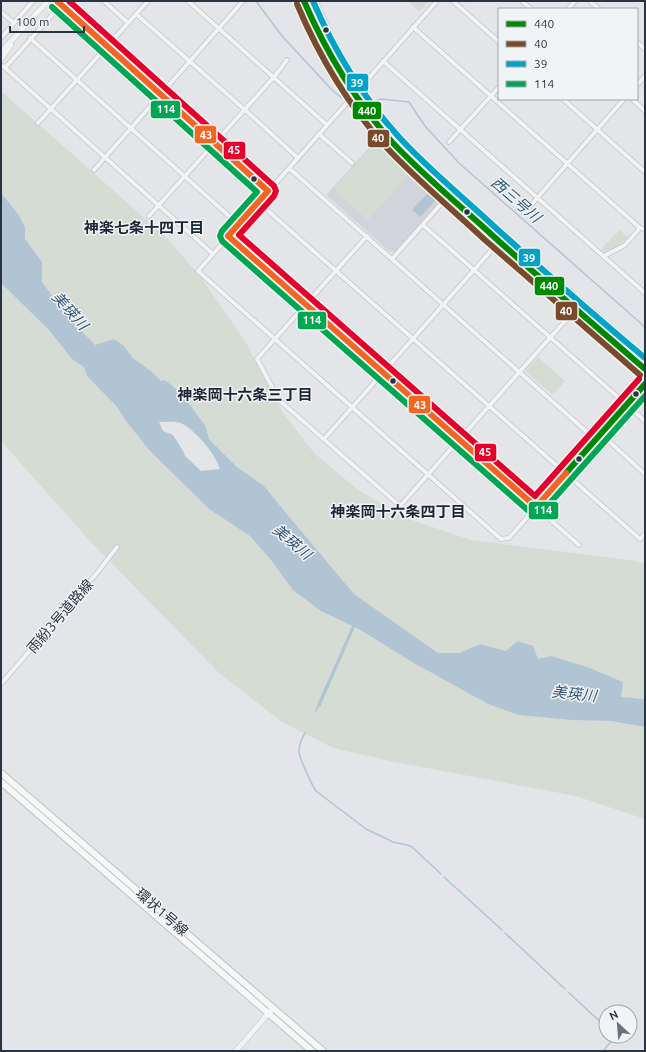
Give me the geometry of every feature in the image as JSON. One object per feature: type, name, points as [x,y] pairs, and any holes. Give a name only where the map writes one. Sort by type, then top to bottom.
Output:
[{"type":"highway","points":[[304,1],[332,59],[354,93],[394,143],[451,194],[505,235],[645,358]]},
{"type":"highway","points":[[314,1],[330,35],[360,87],[385,121],[412,152],[499,242],[645,369]]},
{"type":"main road","name":"環状1号線","points":[[1,773],[323,1051]]},
{"type":"main road","name":"環状1号線","points":[[1,782],[312,1051]]},
{"type":"street","points":[[1,38],[33,1]]},
{"type":"street","points":[[1,52],[48,1]]},
{"type":"street","points":[[57,1],[268,191]]},
{"type":"street","points":[[104,1],[128,23]]},
{"type":"street","points":[[38,123],[148,1]]},
{"type":"street","points":[[188,1],[327,124]]},
{"type":"street","points":[[436,1],[198,270],[501,539],[509,538],[645,384]]},
{"type":"street","points":[[453,1],[498,41]]},
{"type":"street","points":[[522,1],[530,8]]},
{"type":"street","points":[[590,1],[598,8]]},
{"type":"street","points":[[94,170],[219,29],[240,2]]},
{"type":"street","points":[[61,4],[4,67],[213,254]]},
{"type":"street","points":[[1,12],[14,24]]},
{"type":"street","points":[[136,14],[298,158]]},
{"type":"street","points":[[413,27],[640,228],[645,229]]},
{"type":"street","points":[[1,59],[22,30]]},
{"type":"street","points":[[30,38],[238,224]]},
{"type":"street","points":[[149,216],[274,77],[287,60]]},
{"type":"street","points":[[383,61],[645,293]]},
{"type":"street","points":[[638,84],[645,76]]},
{"type":"street","points":[[449,142],[498,88]]},
{"type":"street","points":[[564,100],[645,172]]},
{"type":"street","points":[[524,212],[623,100]]},
{"type":"street","points":[[633,100],[645,110]]},
{"type":"street","points":[[319,134],[352,163]]},
{"type":"street","points":[[288,168],[367,236],[596,440]]},
{"type":"street","points":[[392,259],[451,194]]},
{"type":"street","points":[[258,202],[640,539],[645,534]]},
{"type":"street","points":[[423,225],[645,422]]},
{"type":"street","points":[[604,256],[625,245],[640,228]]},
{"type":"street","points":[[324,439],[505,235]]},
{"type":"street","points":[[228,236],[580,546]]},
{"type":"street","points":[[367,236],[257,359],[279,400],[400,506],[581,303]]},
{"type":"street","points":[[601,434],[645,474]]},
{"type":"street","name":"雨紛3号道路線","points":[[1,684],[97,573],[117,547]]},
{"type":"street","points":[[236,1051],[273,1008]]},
{"type":"shaded area","points":[[408,1],[429,1],[419,11]]},
{"type":"shaded area","points":[[1,91],[167,238],[200,276],[245,341],[283,413],[314,453],[358,490],[406,518],[471,540],[645,563],[645,699],[620,697],[623,682],[590,668],[551,656],[538,659],[480,644],[459,653],[438,653],[354,594],[264,486],[237,467],[209,438],[206,427],[151,371],[133,358],[124,346],[95,345],[68,317],[42,282],[42,262],[25,239],[25,227],[1,193]]},
{"type":"shaded area","points":[[379,137],[390,151],[441,200],[395,252],[390,252],[326,195]]},
{"type":"shaded area","points":[[378,140],[410,173],[368,220],[336,192],[336,186]]},
{"type":"shaded area","points":[[619,230],[628,237],[616,247],[602,251],[602,248]]},
{"type":"shaded area","points":[[1,283],[49,330],[72,359],[84,367],[87,376],[117,407],[126,421],[150,451],[209,509],[250,536],[321,611],[352,626],[412,662],[488,704],[518,715],[571,720],[611,721],[645,727],[645,819],[576,796],[395,762],[333,748],[282,722],[218,672],[89,540],[1,441]]},
{"type":"shaded area","points":[[538,357],[565,381],[553,395],[526,372],[526,370]]},
{"type":"water","name":"美瑛川","points":[[1,193],[18,214],[25,227],[25,239],[42,262],[42,282],[68,317],[95,345],[114,339],[124,346],[133,358],[151,371],[161,381],[165,380],[182,394],[206,427],[209,439],[237,467],[264,486],[354,594],[438,653],[459,653],[480,644],[506,651],[518,641],[533,646],[538,659],[551,656],[590,668],[623,682],[621,697],[645,699],[645,727],[611,721],[571,720],[518,715],[488,704],[412,662],[355,627],[320,707],[317,705],[352,626],[321,611],[293,590],[271,560],[250,536],[209,509],[150,451],[126,421],[117,407],[87,376],[84,367],[72,359],[49,330],[1,283]],"holes":[[[159,422],[181,423],[193,431],[214,456],[220,469],[201,471],[185,456],[173,435],[163,431]]]},
{"type":"water","points":[[428,193],[436,200],[420,217],[412,210]]},
{"type":"waterway","name":"西三号川","points":[[256,1],[282,36],[333,91],[342,98]]},
{"type":"waterway","name":"西三号川","points":[[375,101],[381,99],[409,102],[425,126],[459,163],[645,327]]},
{"type":"waterway","points":[[315,712],[319,705]]},
{"type":"waterway","points":[[305,733],[300,744],[299,751],[306,771],[316,791],[366,829],[393,842],[412,847],[441,874]]},
{"type":"waterway","points":[[444,877],[502,930]]},
{"type":"waterway","points":[[505,933],[565,989]]},
{"type":"waterway","points":[[568,992],[598,1020]]},
{"type":"waterway","points":[[603,1051],[609,1044]]},
{"type":"transit line","name":"43","points":[[57,1],[268,191],[228,236],[536,507],[566,473]]},
{"type":"transit line","name":"45","points":[[69,1],[274,186],[276,191],[274,196],[239,235],[535,496],[639,379]]},
{"type":"transit line","name":"440","points":[[304,1],[322,39],[342,75],[378,126],[392,142],[441,189],[549,286],[645,369]]},
{"type":"transit line","name":"39","points":[[313,1],[330,37],[350,72],[372,105],[398,136],[434,172],[497,229],[645,358]]},
{"type":"transit line","name":"40","points":[[297,4],[325,61],[347,97],[386,147],[422,183],[485,240],[640,375]]},
{"type":"transit line","name":"114","points":[[52,7],[257,192],[222,231],[220,236],[222,241],[531,513],[536,515],[542,512],[645,396]]},
{"type":"transit line","name":"440","points":[[566,473],[645,384]]},
{"type":"district","name":"神楽七条十四丁目","points":[[144,228]]},
{"type":"district","name":"神楽岡十六条三丁目","points":[[245,395]]},
{"type":"district","name":"神楽岡十六条四丁目","points":[[398,512]]}]
